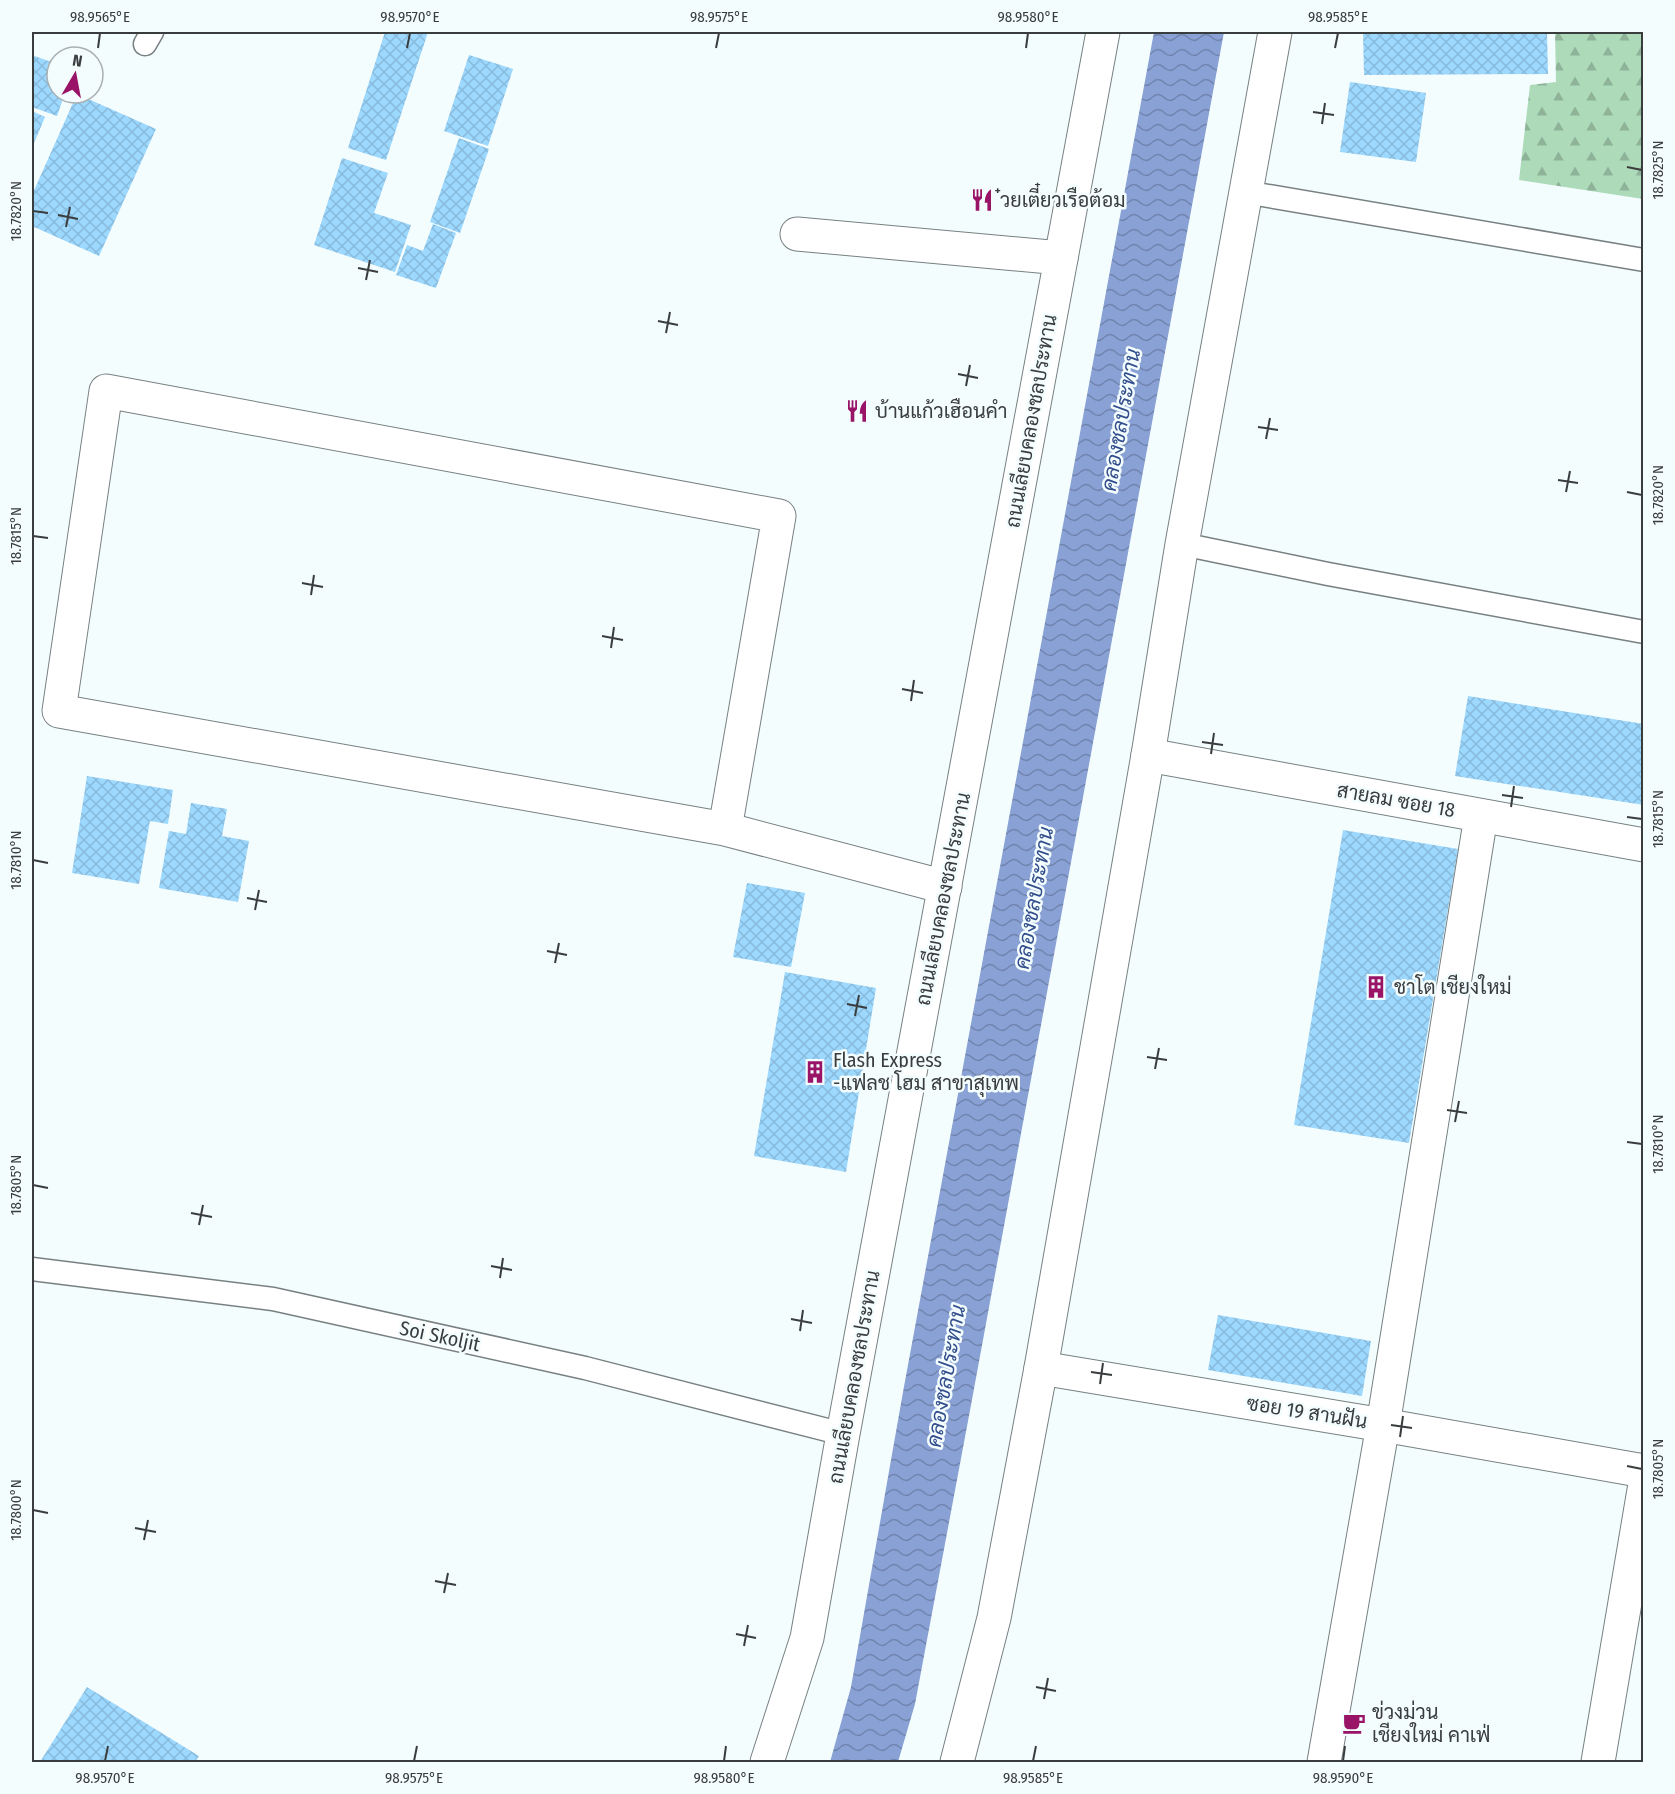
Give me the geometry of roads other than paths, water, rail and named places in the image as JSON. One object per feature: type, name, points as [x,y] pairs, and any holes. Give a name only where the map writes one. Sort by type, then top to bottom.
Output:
[{"type":"street","name":"ถนนเลียบคลองชลประทาน","points":[[767,1762],[807,1638],[1103,32]]},
{"type":"street","points":[[957,1762],[994,1618],[1041,1368],[1148,755],[1182,544],[1275,32]]},
{"type":"street","points":[[797,234],[1061,258]]},
{"type":"street","points":[[725,829],[779,516],[106,391],[59,711],[725,829],[945,887]]},
{"type":"street","name":"สายลม ซอย 18","points":[[1148,755],[1644,846]]},
{"type":"street","points":[[1324,1762],[1383,1425],[1481,816]]},
{"type":"street","name":"ซอย 19 สานฝัน","points":[[1041,1368],[1644,1471]]},
{"type":"street","points":[[1598,1762],[1644,1490]]},
{"type":"lane","points":[[1245,192],[1392,219],[1644,260]]},
{"type":"lane","points":[[1182,544],[1329,574],[1644,632]]},
{"type":"lane","name":"Soi Skoljit","points":[[32,1269],[273,1299],[585,1368],[843,1434]]},
{"type":"water","name":"คลองชลประทาน","points":[[1154,32],[1224,32],[971,1405],[915,1704],[898,1762],[830,1762],[851,1687],[903,1392]]},
{"type":"place","name":"๋วยเตี๋ยวเรือต้อม","points":[[982,200]]},
{"type":"place","name":"บ้านแก้วเฮือนคำ","points":[[857,411]]},
{"type":"place","name":"ชาโต เชียงใหม่","points":[[1376,987]]},
{"type":"place","name":"Flash Express -แฟลช โฮม สาขาสุเทพ","points":[[815,1072]]},
{"type":"place","name":"ข่วงม่วน เชียงใหม่ คาเฟ่","points":[[1354,1723]]}]
